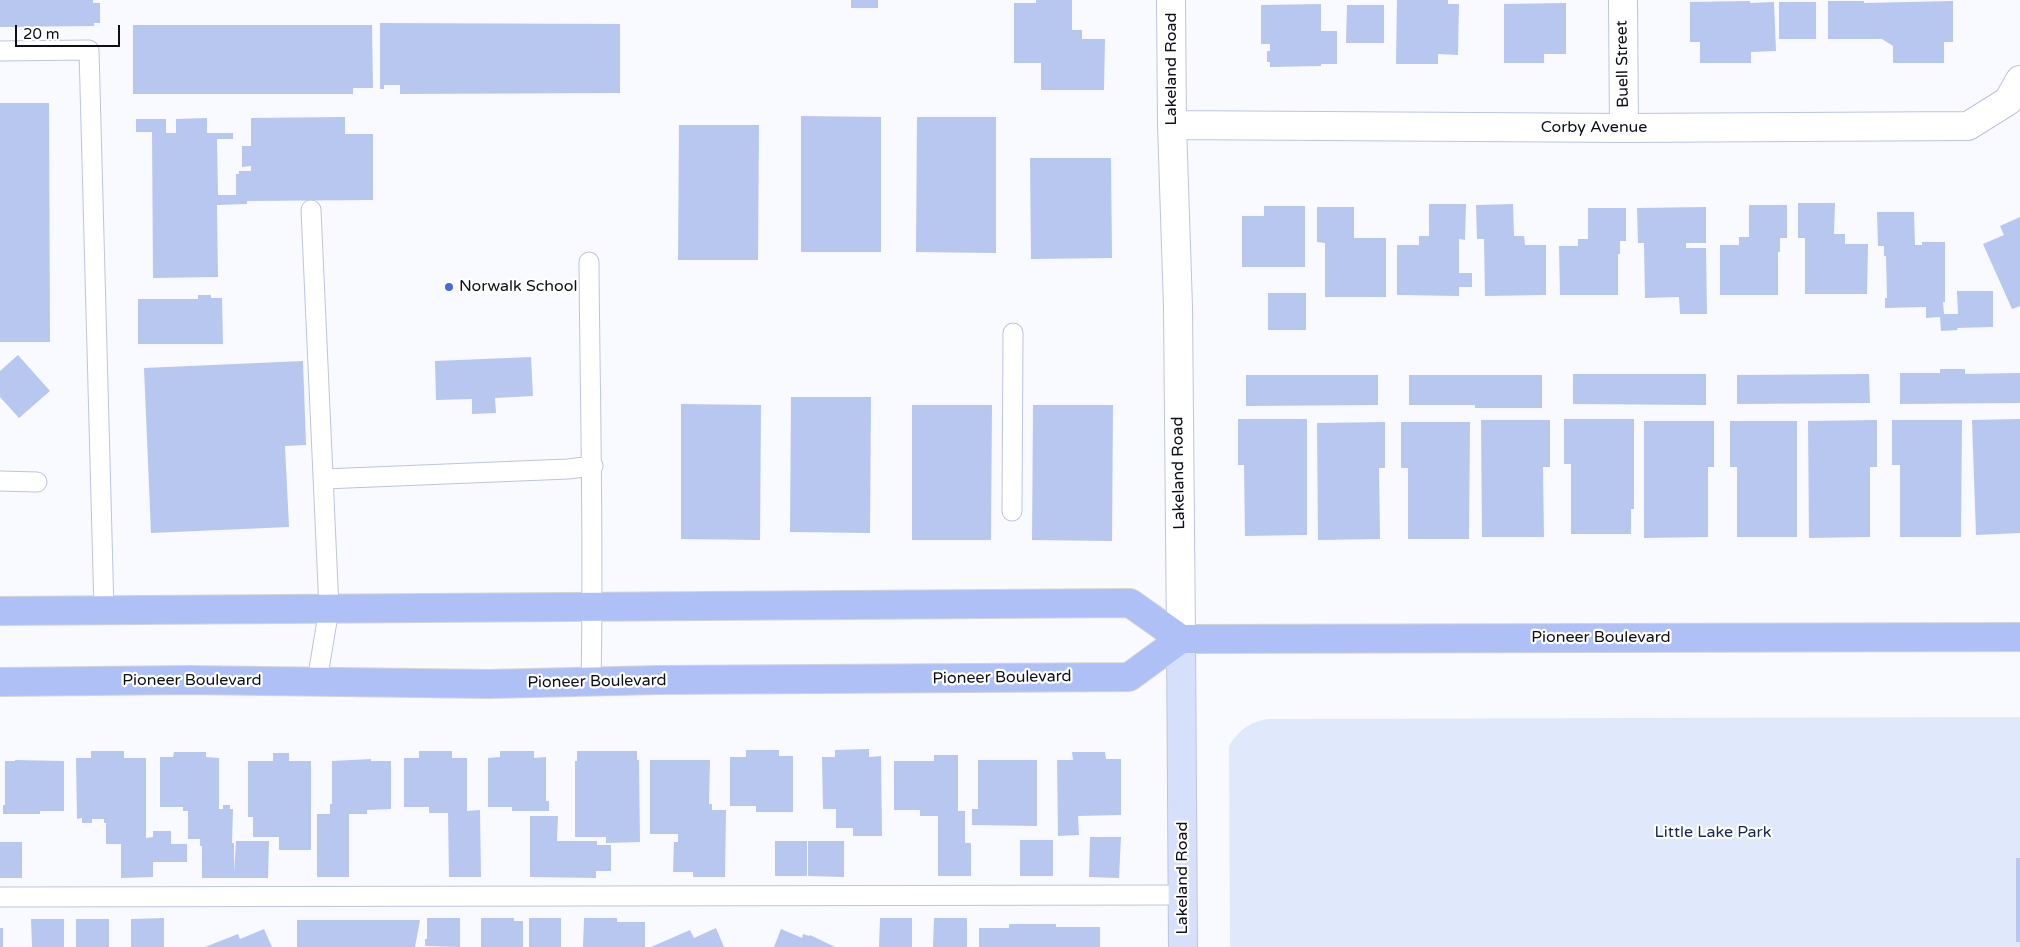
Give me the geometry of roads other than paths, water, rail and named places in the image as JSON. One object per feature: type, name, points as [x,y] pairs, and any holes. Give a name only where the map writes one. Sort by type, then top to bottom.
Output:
[{"type":"main road","points":[[0,611],[1130,603],[1181,639]]},
{"type":"main road","name":"Pioneer Boulevard","points":[[0,682],[317,681],[489,684],[1129,677],[1181,639],[2020,637]]},
{"type":"street","name":"Lakeland Road","points":[[1172,0],[1172,125],[1178,306],[1183,947]]},
{"type":"street","name":"Buell Street","points":[[1623,0],[1624,128]]},
{"type":"street","name":"Corby Avenue","points":[[1172,125],[1624,128],[1968,126],[2014,90]]},
{"type":"lane","points":[[0,51],[89,50],[104,610]]},
{"type":"lane","points":[[312,210],[329,609],[317,681]]},
{"type":"lane","points":[[589,262],[590,427],[593,466],[592,682]]},
{"type":"lane","points":[[1012,511],[1013,333]]},
{"type":"lane","points":[[324,479],[568,469],[593,466]]},
{"type":"lane","points":[[0,481],[37,482]]},
{"type":"lane","points":[[0,897],[1183,895]]},
{"type":"place","name":"Norwalk School","points":[[449,287]]},
{"type":"park label","name":"Little Lake Park","points":[[1713,833]]}]
